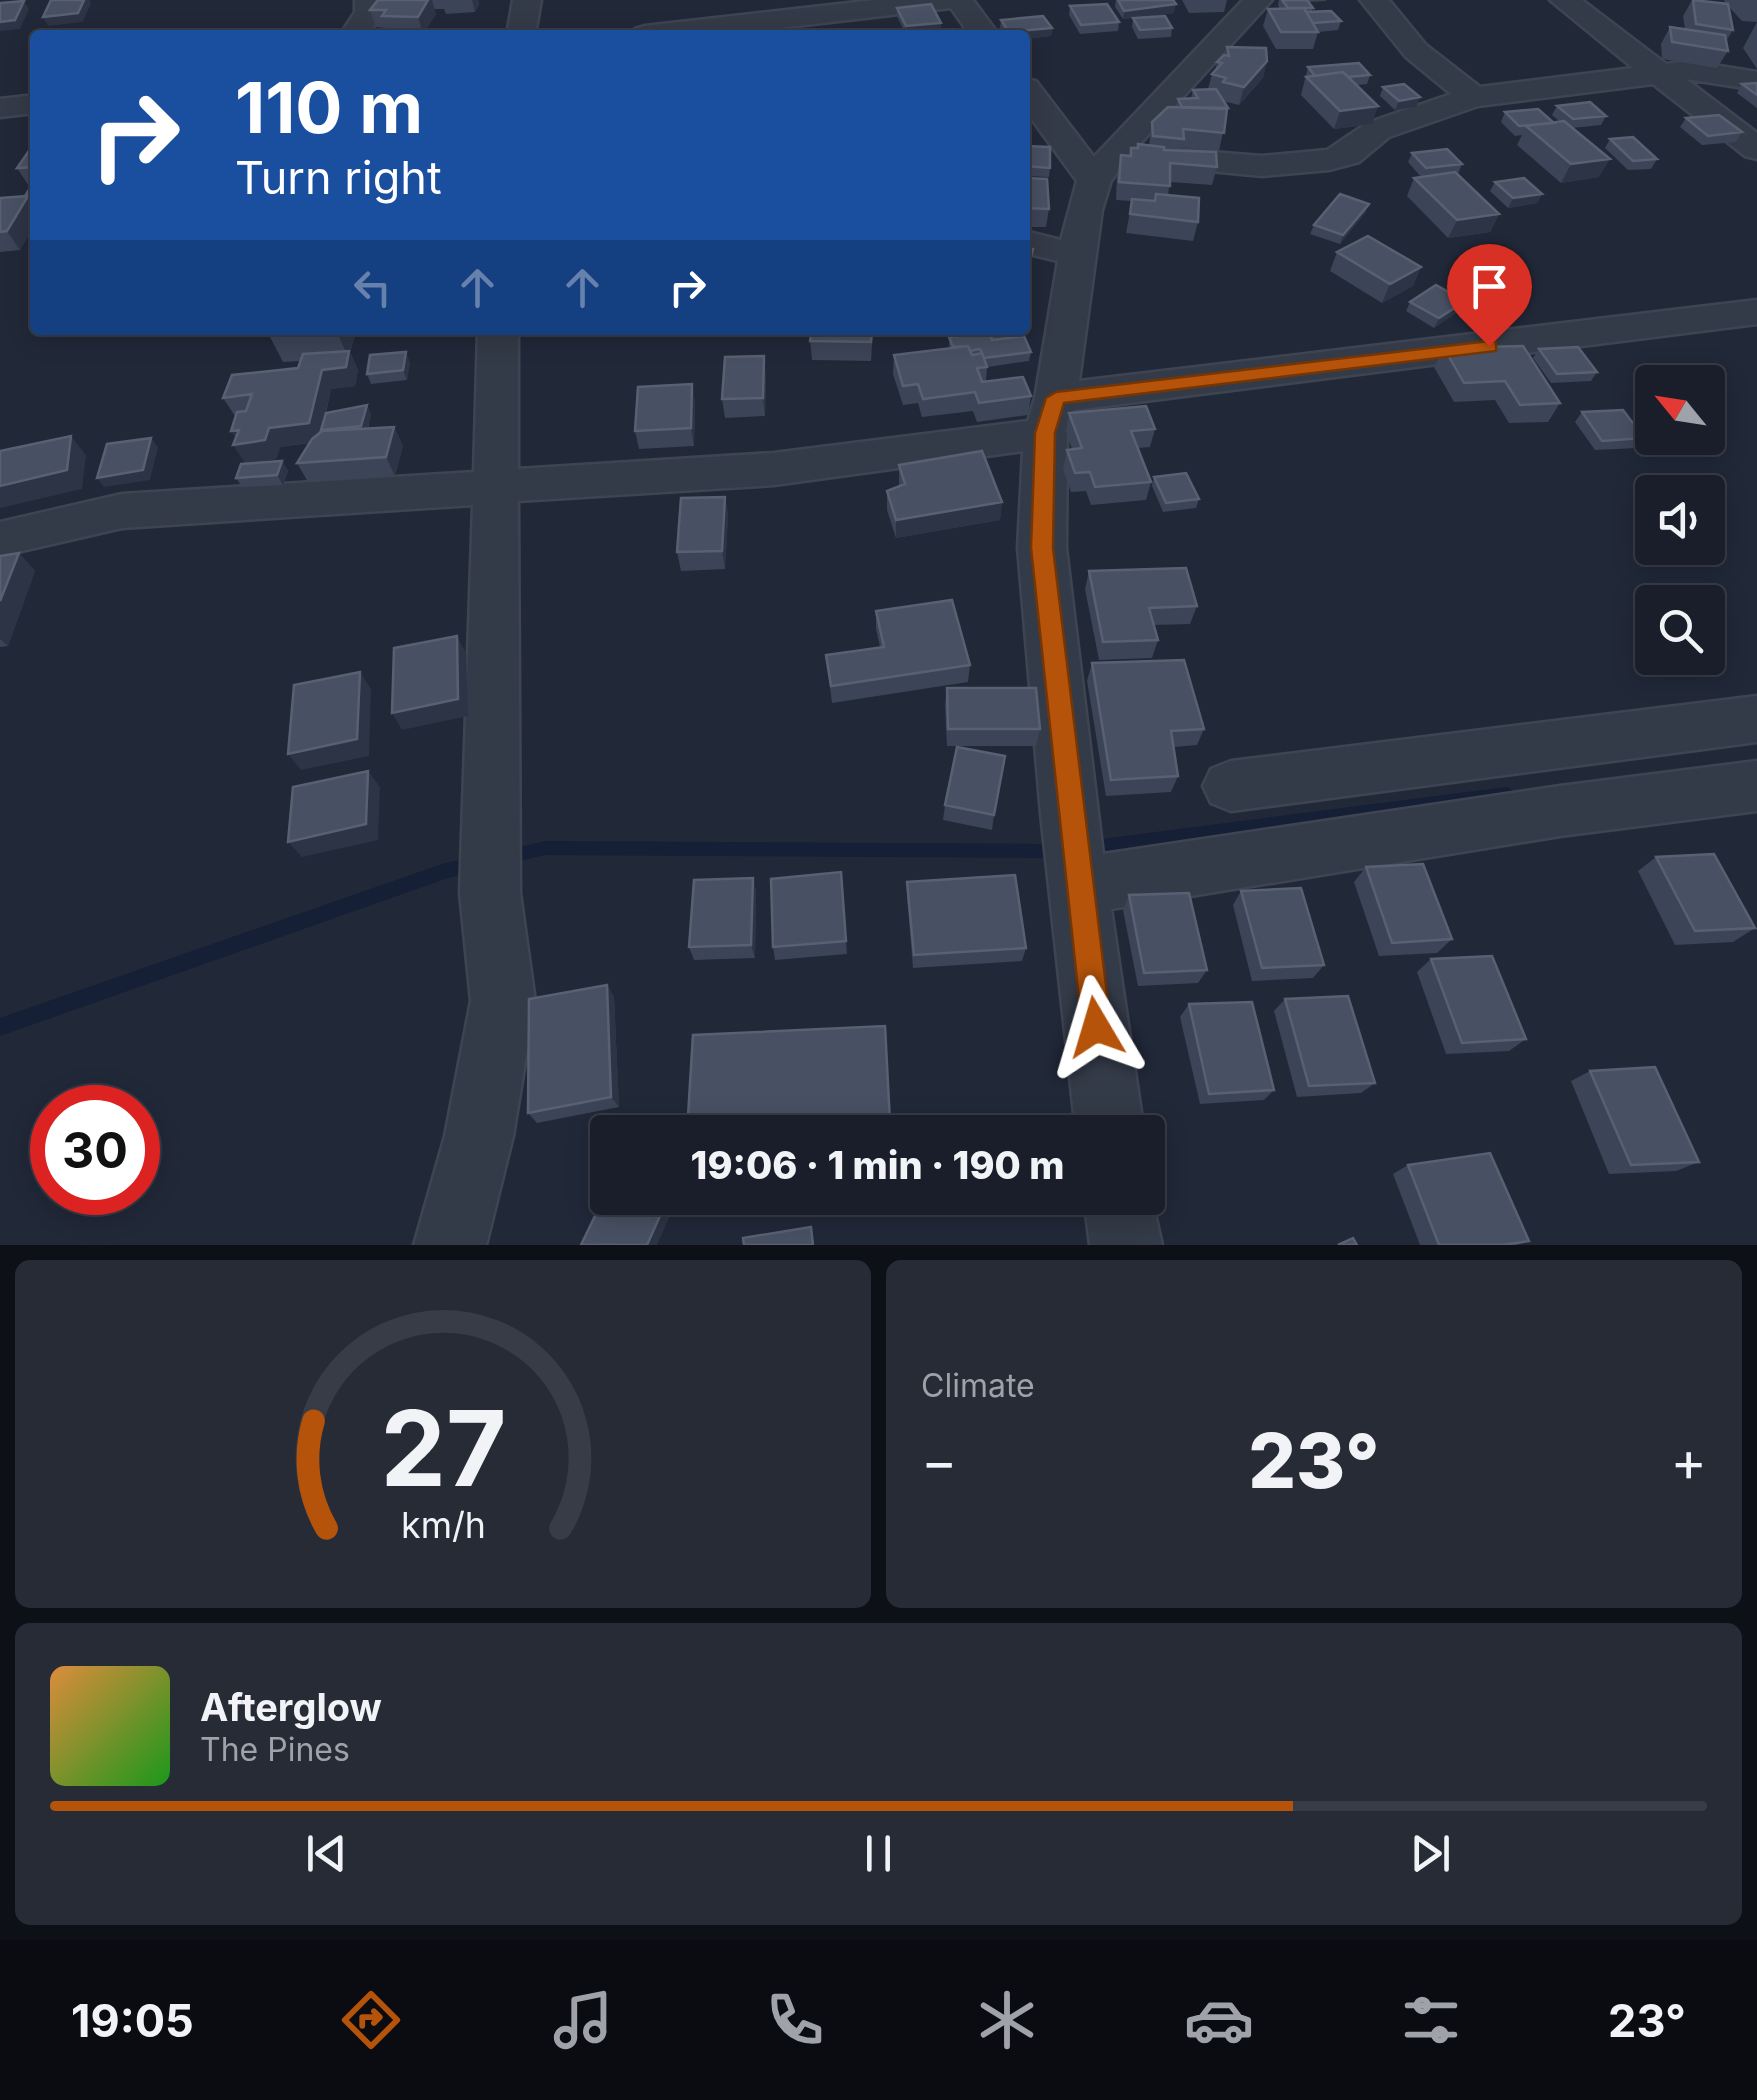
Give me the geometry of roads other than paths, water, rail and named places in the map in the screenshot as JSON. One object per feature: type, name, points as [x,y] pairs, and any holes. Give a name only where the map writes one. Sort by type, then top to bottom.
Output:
[{"type":"street","points":[[357,30],[369,12],[370,0]]},
{"type":"street","points":[[522,30],[526,0]]},
{"type":"street","points":[[689,30],[948,0]]},
{"type":"street","points":[[959,0],[981,30]]},
{"type":"street","points":[[1108,1115],[1069,814],[1042,548],[1051,415],[1080,255],[1084,210],[1104,166],[1258,0]]},
{"type":"street","points":[[1374,0],[1416,51],[1473,97]]},
{"type":"street","points":[[1564,0],[1757,149]]},
{"type":"street","points":[[1030,93],[1104,166],[1180,162],[1262,166],[1329,160],[1347,154],[1378,130],[1473,97],[1689,70],[1757,81]]},
{"type":"street","points":[[0,108],[30,105]]},
{"type":"street","points":[[1030,243],[1080,255]]},
{"type":"street","points":[[0,539],[122,511],[774,469],[1051,415],[1757,312]]},
{"type":"street","points":[[450,1245],[479,1136],[503,1001],[490,893],[498,335]]},
{"type":"street","points":[[1231,786],[1757,719]]},
{"type":"street","points":[[1079,884],[1560,811],[1757,786]]},
{"type":"street","points":[[1122,1215],[1126,1245]]},
{"type":"waterway","points":[[1086,848],[1506,794]]},
{"type":"waterway","points":[[503,858],[545,848],[1060,851]]},
{"type":"waterway","points":[[0,1027],[445,871],[477,864]]}]
